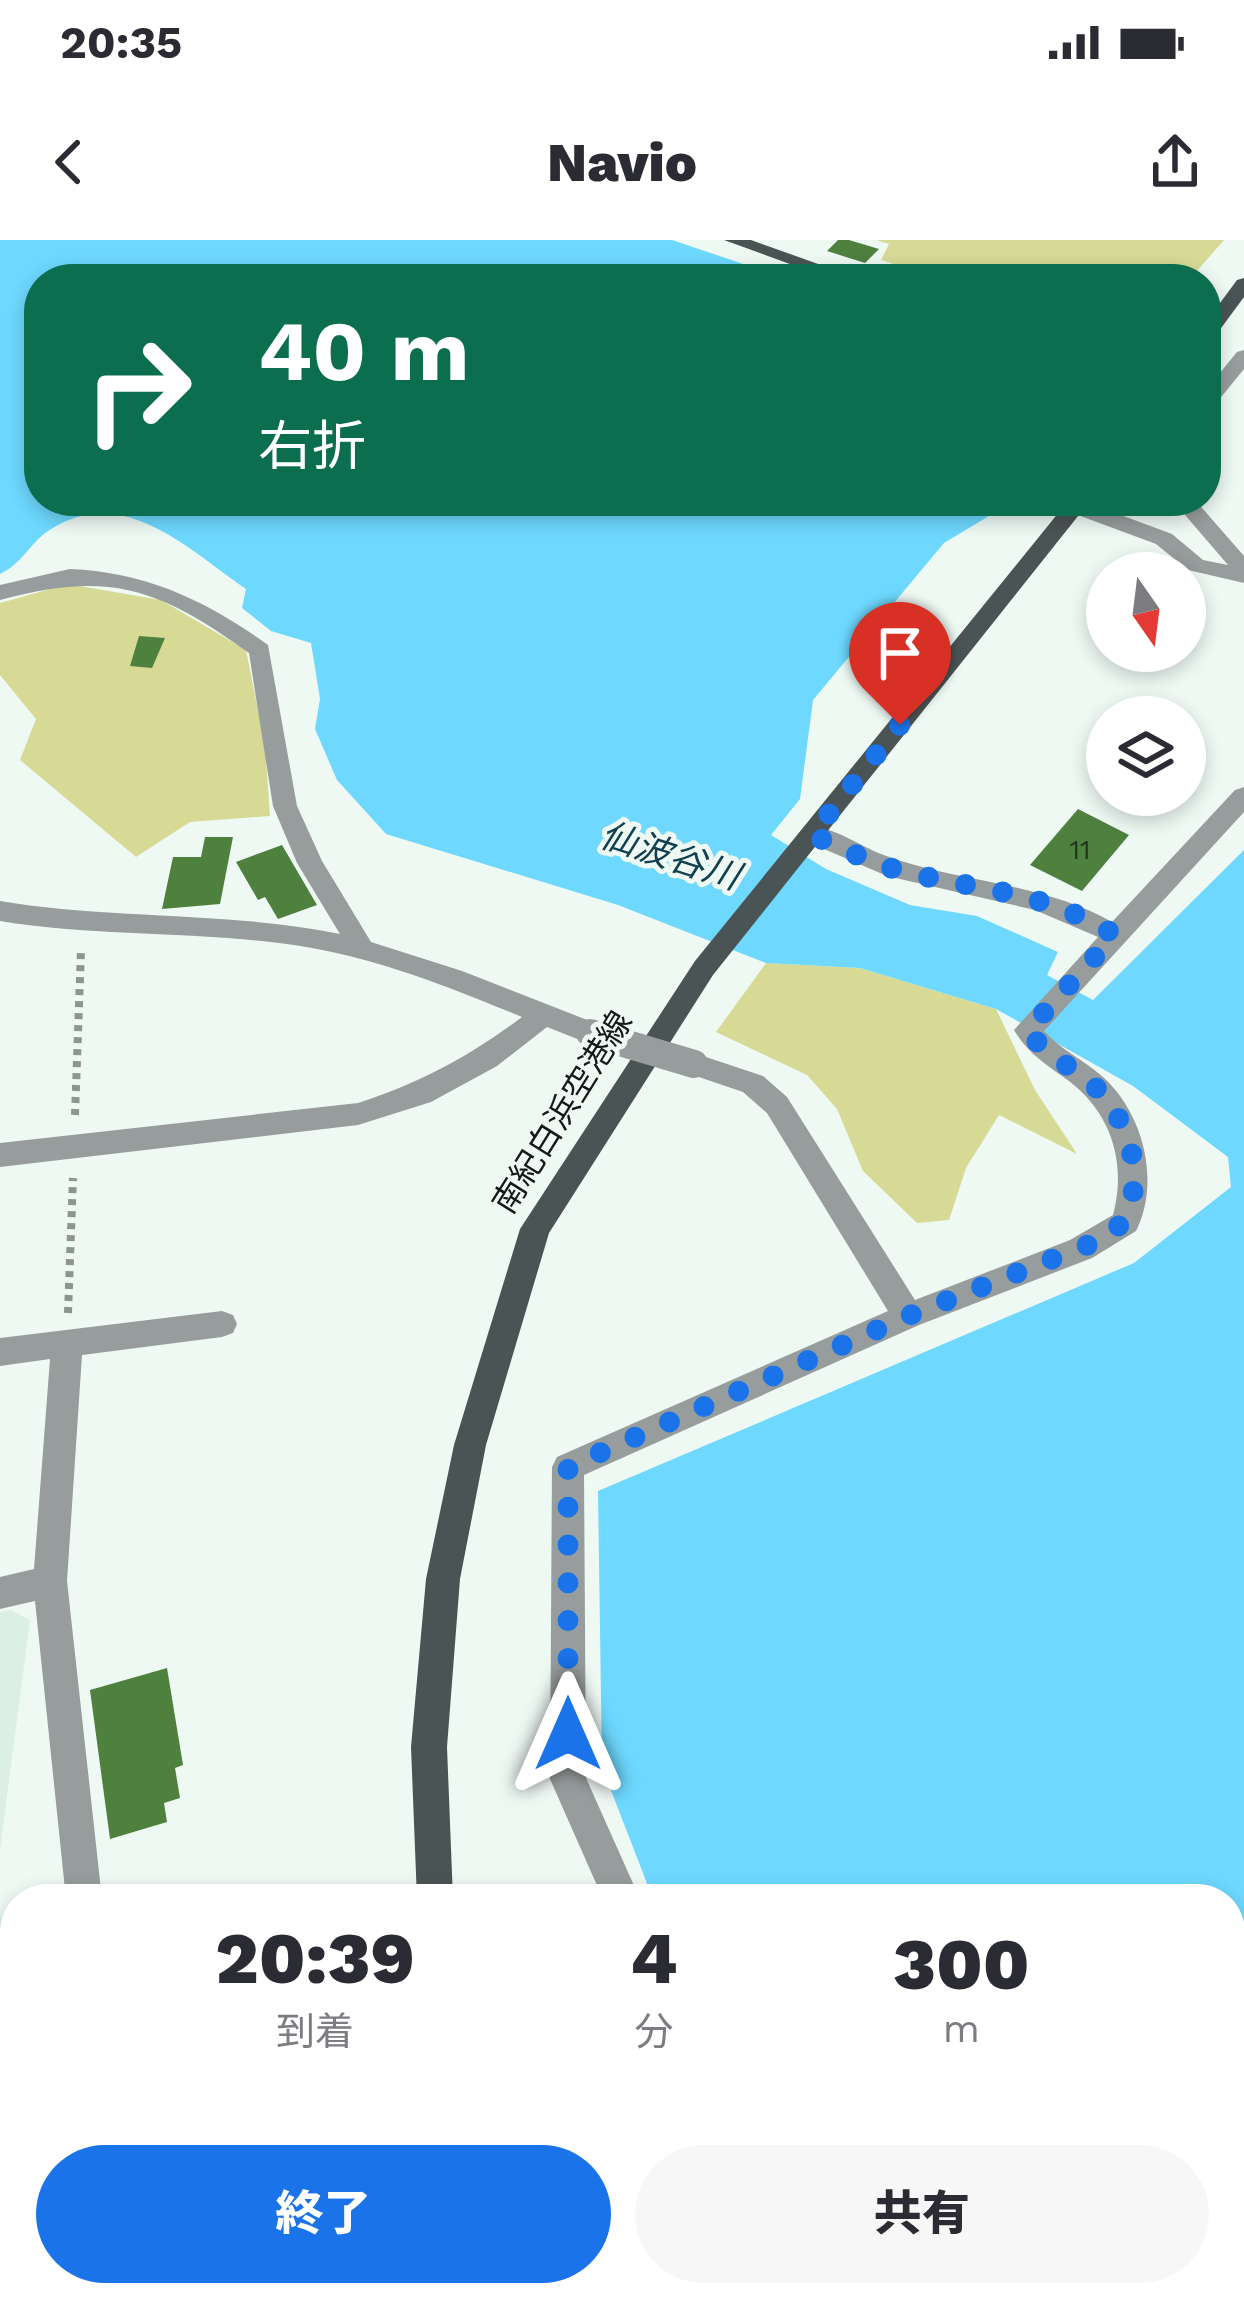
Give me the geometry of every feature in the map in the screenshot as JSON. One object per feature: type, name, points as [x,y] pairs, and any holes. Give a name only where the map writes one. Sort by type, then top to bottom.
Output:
[{"type":"main road","points":[[733,240],[805,264]]},
{"type":"main road","points":[[1221,315],[1244,284]]},
{"type":"main road","name":"南紀白浜空港線","points":[[434,1884],[429,1747],[443,1579],[470,1445],[508,1307],[546,1207],[704,968],[1067,516]]},
{"type":"street","points":[[1221,384],[1244,356]]},
{"type":"street","points":[[1107,516],[1164,539],[1196,565],[1244,573]]},
{"type":"street","points":[[1196,516],[1244,573]]},
{"type":"street","points":[[0,593],[58,575],[176,594],[260,650],[285,806],[310,862],[362,949]]},
{"type":"street","points":[[615,1884],[568,1779],[568,1467],[908,1316],[1081,1249],[1126,1222],[1135,1182],[1121,1125],[1097,1088],[1038,1046],[1028,1030],[1244,796]]},
{"type":"street","points":[[808,839],[912,874],[1016,891],[1083,915],[1115,935]]},
{"type":"street","points":[[0,911],[55,922],[307,938],[362,949],[590,1033],[753,1084],[777,1105],[908,1316]]},
{"type":"street","points":[[0,1155],[358,1114],[421,1094],[487,1058],[544,1014]]},
{"type":"street","points":[[0,1352],[221,1324]]},
{"type":"street","points":[[67,1343],[50,1581],[82,1884]]},
{"type":"street","points":[[0,1593],[50,1581]]},
{"type":"shaded area","points":[[11,1610],[30,1620],[0,1850],[0,1612]]},
{"type":"green space","points":[[876,240],[1224,240],[1203,264],[893,264],[881,260],[889,244]]},
{"type":"green space","points":[[68,584],[161,600],[246,650],[265,745],[270,816],[190,822],[136,857],[20,760],[36,719],[0,675],[0,603]]},
{"type":"green space","points":[[766,963],[860,968],[996,1009],[1035,1090],[1077,1154],[999,1115],[966,1168],[949,1220],[917,1223],[863,1171],[837,1109],[807,1075],[716,1032]]},
{"type":"water","points":[[0,240],[672,240],[743,264],[24,264],[24,516],[86,516],[48,531],[0,574]]},
{"type":"water","name":"仙波谷川","points":[[121,516],[989,516],[944,543],[813,700],[800,799],[771,835],[826,869],[910,905],[977,916],[1058,952],[1047,975],[1093,1000],[1244,850],[1244,1884],[647,1884],[602,1767],[598,1491],[1134,1263],[1231,1187],[1228,1157],[1133,1086],[996,1009],[860,968],[766,963],[618,905],[386,834],[337,780],[315,729],[320,699],[311,643],[271,631],[242,608],[246,589],[176,539]]},
{"type":"building","points":[[838,240],[879,249],[865,263],[827,251]]},
{"type":"building","points":[[139,636],[165,638],[152,668],[130,666]]},
{"type":"building","points":[[1078,809],[1129,835],[1082,891],[1030,865]]},
{"type":"building","points":[[205,837],[233,837],[220,904],[162,909],[173,857],[201,857]]},
{"type":"building","points":[[282,845],[317,905],[278,919],[265,897],[258,900],[236,862]]},
{"type":"building","points":[[167,1668],[183,1765],[175,1768],[180,1798],[164,1803],[167,1822],[110,1839],[90,1690]]},
{"type":"route","points":[[568,1734],[568,1467],[908,1316],[1081,1249],[1108,1237],[1126,1222],[1135,1182],[1121,1125],[1097,1088],[1038,1046],[1028,1030],[1115,935],[1083,915],[1016,891],[912,874],[812,835],[900,725]]}]
